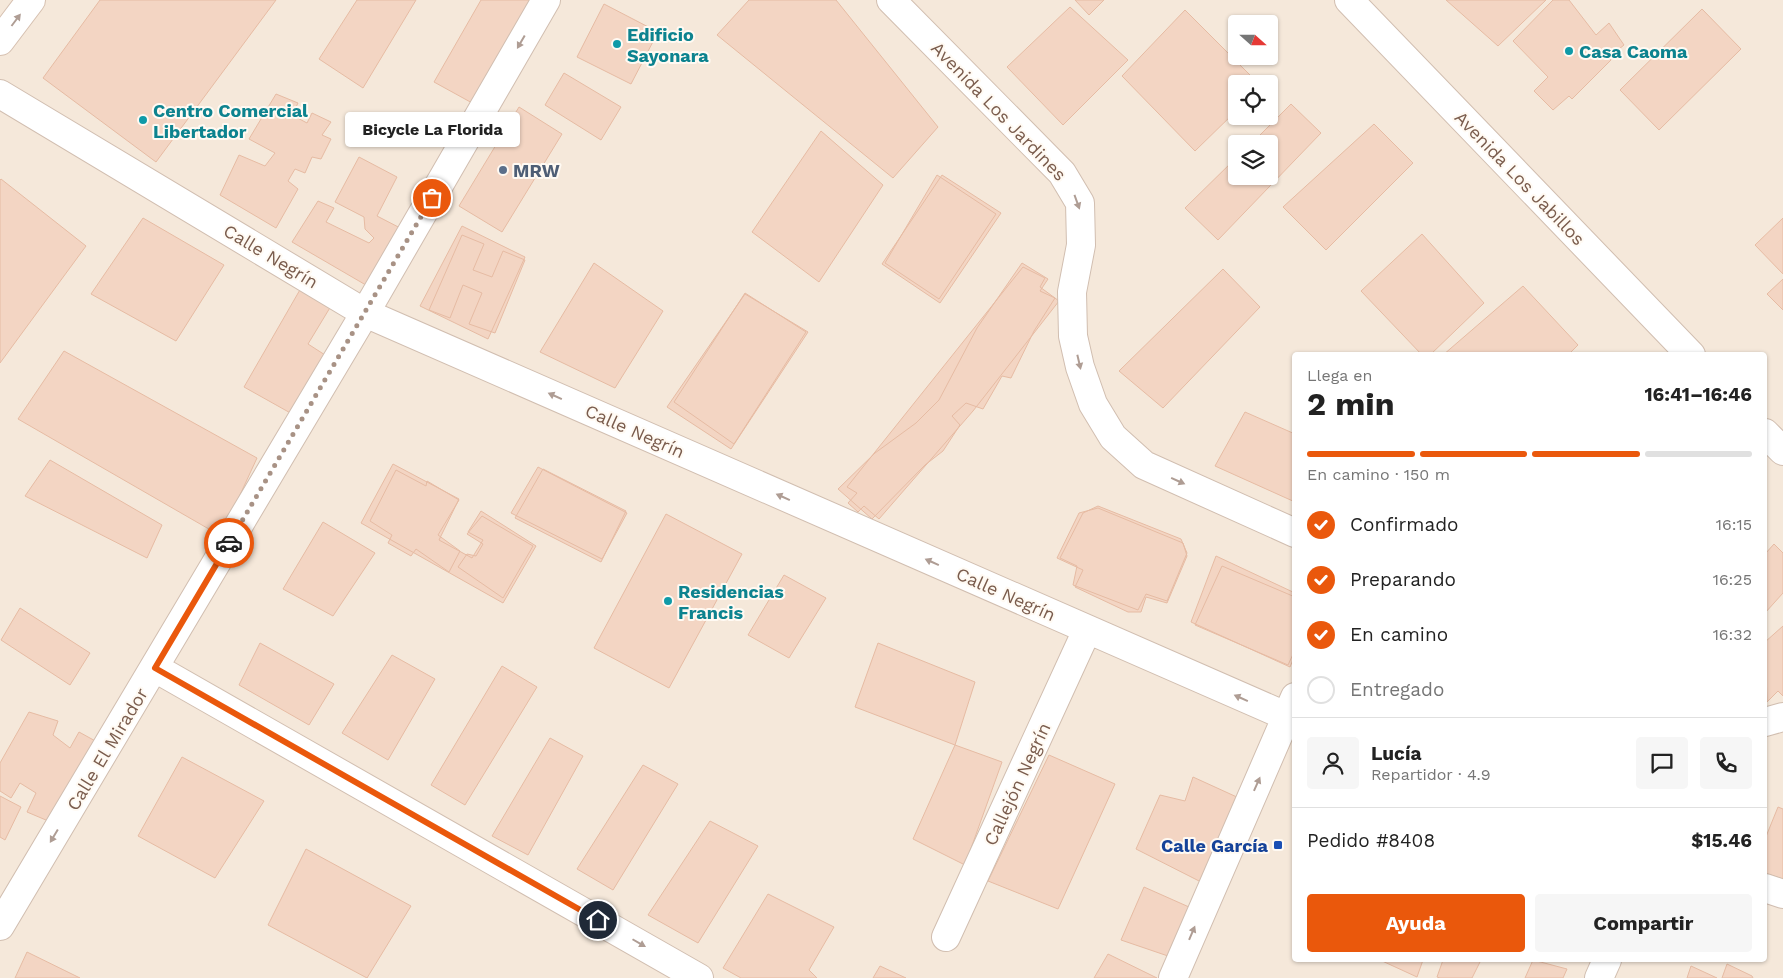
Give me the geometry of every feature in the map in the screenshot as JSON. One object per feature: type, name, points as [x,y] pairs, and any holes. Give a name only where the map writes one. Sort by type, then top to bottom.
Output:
[{"type":"street","points":[[0,41],[31,0]]},
{"type":"street","name":"Calle El Mirador","points":[[0,926],[365,313],[546,0]]},
{"type":"street","name":"Avenida Los Jardines","points":[[891,0],[1062,173],[1080,203],[1082,245],[1072,292],[1073,336],[1080,367],[1093,404],[1113,437],[1144,466],[1292,532]]},
{"type":"street","name":"Avenida Los Jabillos","points":[[1350,0],[1687,352]]},
{"type":"street","name":"Calle Negrín","points":[[0,94],[365,313],[1088,630],[1292,711]]},
{"type":"street","points":[[1767,434],[1783,451]]},
{"type":"street","name":"Callejón Negrín","points":[[946,938],[1088,630]]},
{"type":"street","points":[[155,668],[700,978]]},
{"type":"street","points":[[1173,978],[1292,711]]},
{"type":"street","points":[[1767,721],[1783,717]]},
{"type":"street","points":[[1767,889],[1783,894]]},
{"type":"street","points":[[1599,978],[1606,962]]},
{"type":"shaded area","points":[[0,0],[1783,0],[1783,978],[0,978]]},
{"type":"building","name":"Centro Comercial Libertador","points":[[100,0],[276,0],[156,162],[43,78]]},
{"type":"building","points":[[357,0],[416,0],[363,88],[319,59]]},
{"type":"building","points":[[481,0],[533,0],[474,104],[434,82]]},
{"type":"building","points":[[749,0],[836,0],[938,127],[893,178],[717,35]]},
{"type":"building","points":[[1075,0],[1104,0],[1089,15]]},
{"type":"building","points":[[1446,0],[1546,0],[1498,46]]},
{"type":"building","name":"Casa Caoma","points":[[1553,0],[1569,0],[1596,35],[1609,23],[1624,45],[1609,57],[1611,60],[1572,99],[1569,96],[1553,110],[1534,91],[1548,77],[1513,41]]},
{"type":"building","name":"Edificio Sayonara","points":[[604,4],[658,32],[631,84],[577,57]]},
{"type":"building","points":[[1070,7],[1128,60],[1063,125],[1007,67]]},
{"type":"building","points":[[1702,9],[1741,49],[1659,130],[1620,90]]},
{"type":"building","points":[[1185,10],[1228,53],[1228,65],[1240,65],[1250,75],[1228,75],[1228,119],[1195,151],[1122,76]]},
{"type":"building","points":[[564,73],[621,107],[601,140],[545,105]]},
{"type":"building","points":[[276,94],[298,103],[292,115],[307,123],[312,113],[331,122],[322,135],[331,139],[321,159],[312,157],[305,173],[295,169],[288,181],[298,189],[276,228],[220,195],[239,155],[265,166],[275,153],[249,139]]},
{"type":"building","points":[[1291,104],[1321,133],[1278,178],[1278,135],[1260,135],[1270,125],[1278,125],[1278,117]]},
{"type":"building","points":[[519,107],[562,134],[502,232],[459,206]]},
{"type":"building","points":[[1374,124],[1413,163],[1326,250],[1283,207]]},
{"type":"building","points":[[821,131],[883,185],[819,282],[752,232]]},
{"type":"building","points":[[359,157],[397,177],[377,216],[406,231],[371,288],[292,242],[318,201],[334,208],[326,222],[369,243],[374,238],[365,229],[364,217],[335,202]]},
{"type":"building","points":[[1228,166],[1228,185],[1271,185],[1218,240],[1185,208]]},
{"type":"building","points":[[937,175],[996,214],[939,299],[885,263]]},
{"type":"building","points":[[942,175],[1001,213],[940,303],[882,264]]},
{"type":"building","points":[[0,180],[86,246],[0,363]]},
{"type":"building","points":[[143,218],[224,265],[176,341],[91,294]]},
{"type":"building","points":[[1783,218],[1783,274],[1755,245]]},
{"type":"building","points":[[462,226],[525,257],[488,339],[420,306]]},
{"type":"building","points":[[1422,234],[1484,303],[1433,352],[1419,352],[1361,291]]},
{"type":"building","points":[[462,235],[484,244],[473,270],[492,277],[503,251],[525,260],[495,333],[469,324],[482,293],[463,285],[450,318],[429,310]]},
{"type":"building","points":[[594,263],[663,311],[615,388],[540,352]]},
{"type":"building","points":[[1022,263],[1048,279],[1040,291],[1055,298],[1034,331],[1011,378],[1002,376],[983,409],[966,403],[952,416],[960,425],[943,451],[925,465],[872,519],[838,489],[875,453],[916,423],[939,400],[977,328]]},
{"type":"building","points":[[1023,267],[1045,278],[1040,287],[1059,301],[973,411],[879,519],[864,506],[858,512],[848,503],[857,493],[847,487]]},
{"type":"building","points":[[1223,269],[1260,307],[1163,408],[1119,371]]},
{"type":"building","points":[[1783,279],[1783,310],[1767,294]]},
{"type":"building","points":[[1523,286],[1578,345],[1571,352],[1446,352]]},
{"type":"building","points":[[301,288],[331,306],[308,344],[336,362],[294,415],[244,387]]},
{"type":"building","points":[[745,293],[806,332],[734,444],[674,402]]},
{"type":"building","points":[[745,294],[808,332],[731,449],[667,407]]},
{"type":"building","points":[[64,351],[257,458],[221,536],[18,419]]},
{"type":"building","points":[[1245,412],[1292,433],[1292,501],[1215,466]]},
{"type":"building","points":[[50,460],[162,525],[147,558],[25,496]]},
{"type":"building","points":[[393,464],[459,499],[439,540],[472,558],[483,540],[468,532],[481,511],[536,546],[503,603],[361,523]]},
{"type":"building","points":[[538,467],[627,513],[602,559],[511,513]]},
{"type":"building","points":[[543,469],[626,511],[601,562],[515,518]]},
{"type":"building","points":[[396,470],[426,486],[427,481],[459,500],[438,535],[460,551],[449,572],[416,549],[411,556],[388,543],[392,535],[370,521]]},
{"type":"building","points":[[1098,506],[1181,539],[1187,553],[1167,601],[1146,594],[1138,610],[1073,585],[1077,566],[1060,558],[1083,513]]},
{"type":"building","points":[[1098,508],[1183,543],[1187,556],[1167,603],[1146,597],[1141,612],[1128,612],[1075,587],[1083,570],[1057,558],[1079,513]]},
{"type":"building","name":"Residencias Francis","points":[[666,514],[742,554],[669,688],[594,648]]},
{"type":"building","points":[[482,516],[533,546],[503,598],[458,567],[467,554],[476,556],[483,544],[467,534]]},
{"type":"building","points":[[323,522],[375,553],[333,616],[283,589]]},
{"type":"building","points":[[1774,544],[1783,553],[1783,593],[1767,611],[1767,552]]},
{"type":"building","points":[[1216,556],[1292,592],[1292,662],[1290,667],[1191,622]]},
{"type":"building","points":[[1222,566],[1292,596],[1292,656],[1288,665],[1195,625]]},
{"type":"building","points":[[784,575],[826,598],[789,658],[748,635]]},
{"type":"building","points":[[20,608],[90,653],[70,685],[1,640]]},
{"type":"building","points":[[1783,626],[1783,696],[1778,691],[1767,702],[1767,640]]},
{"type":"building","points":[[260,643],[334,684],[309,725],[239,685]]},
{"type":"building","points":[[878,643],[975,682],[955,745],[855,707]]},
{"type":"building","points":[[392,655],[435,679],[388,760],[342,733]]},
{"type":"building","points":[[502,666],[537,687],[465,805],[431,785]]},
{"type":"building","points":[[29,712],[58,721],[53,735],[70,748],[79,732],[99,743],[53,823],[27,812],[36,793],[20,783],[11,798],[0,791],[0,763]]},
{"type":"building","points":[[550,738],[583,756],[528,855],[492,836]]},
{"type":"building","points":[[955,745],[1002,762],[965,865],[913,839]]},
{"type":"building","points":[[1049,755],[1115,784],[1058,909],[988,881]]},
{"type":"building","points":[[182,757],[264,801],[215,878],[138,836]]},
{"type":"building","points":[[643,765],[678,784],[613,890],[577,869]]},
{"type":"building","points":[[1193,777],[1239,798],[1205,884],[1136,849],[1160,795],[1185,801]]},
{"type":"building","points":[[0,796],[21,807],[5,840],[0,837]]},
{"type":"building","points":[[1778,807],[1783,809],[1783,879],[1767,874],[1767,834]]},
{"type":"building","points":[[710,821],[758,846],[698,943],[648,915]]},
{"type":"building","points":[[306,849],[411,906],[367,978],[268,925]]},
{"type":"building","points":[[1144,887],[1189,907],[1168,956],[1121,940]]},
{"type":"building","points":[[768,894],[834,927],[809,970],[817,978],[741,978],[723,968]]},
{"type":"building","points":[[27,952],[80,978],[15,978]]},
{"type":"building","points":[[1108,954],[1157,978],[1094,978]]},
{"type":"building","points":[[1384,962],[1422,962],[1417,977]]},
{"type":"building","points":[[1442,962],[1480,962],[1472,978],[1437,977]]},
{"type":"building","points":[[1532,962],[1541,962],[1567,969],[1563,978],[1525,978]]},
{"type":"building","points":[[1727,964],[1752,976],[1753,978],[1722,978]]},
{"type":"building","points":[[880,966],[906,978],[873,978]]},
{"type":"building","points":[[1691,966],[1717,978],[1687,978]]},
{"type":"way so far","points":[[229,543],[432,198]]},
{"type":"place","name":"Edificio Sayonara","points":[[617,44]]},
{"type":"place","name":"Casa Caoma","points":[[1569,51]]},
{"type":"place","name":"Centro Comercial Libertador","points":[[143,120]]},
{"type":"place","name":"MRW","points":[[503,170]]},
{"type":"place","name":"Bicycle La Florida","points":[[432,198]]},
{"type":"place","name":"Residencias Francis","points":[[668,601]]},
{"type":"place","name":"Calle García","points":[[1278,845]]},
{"type":"route","points":[[229,543],[155,668],[598,920]]}]
